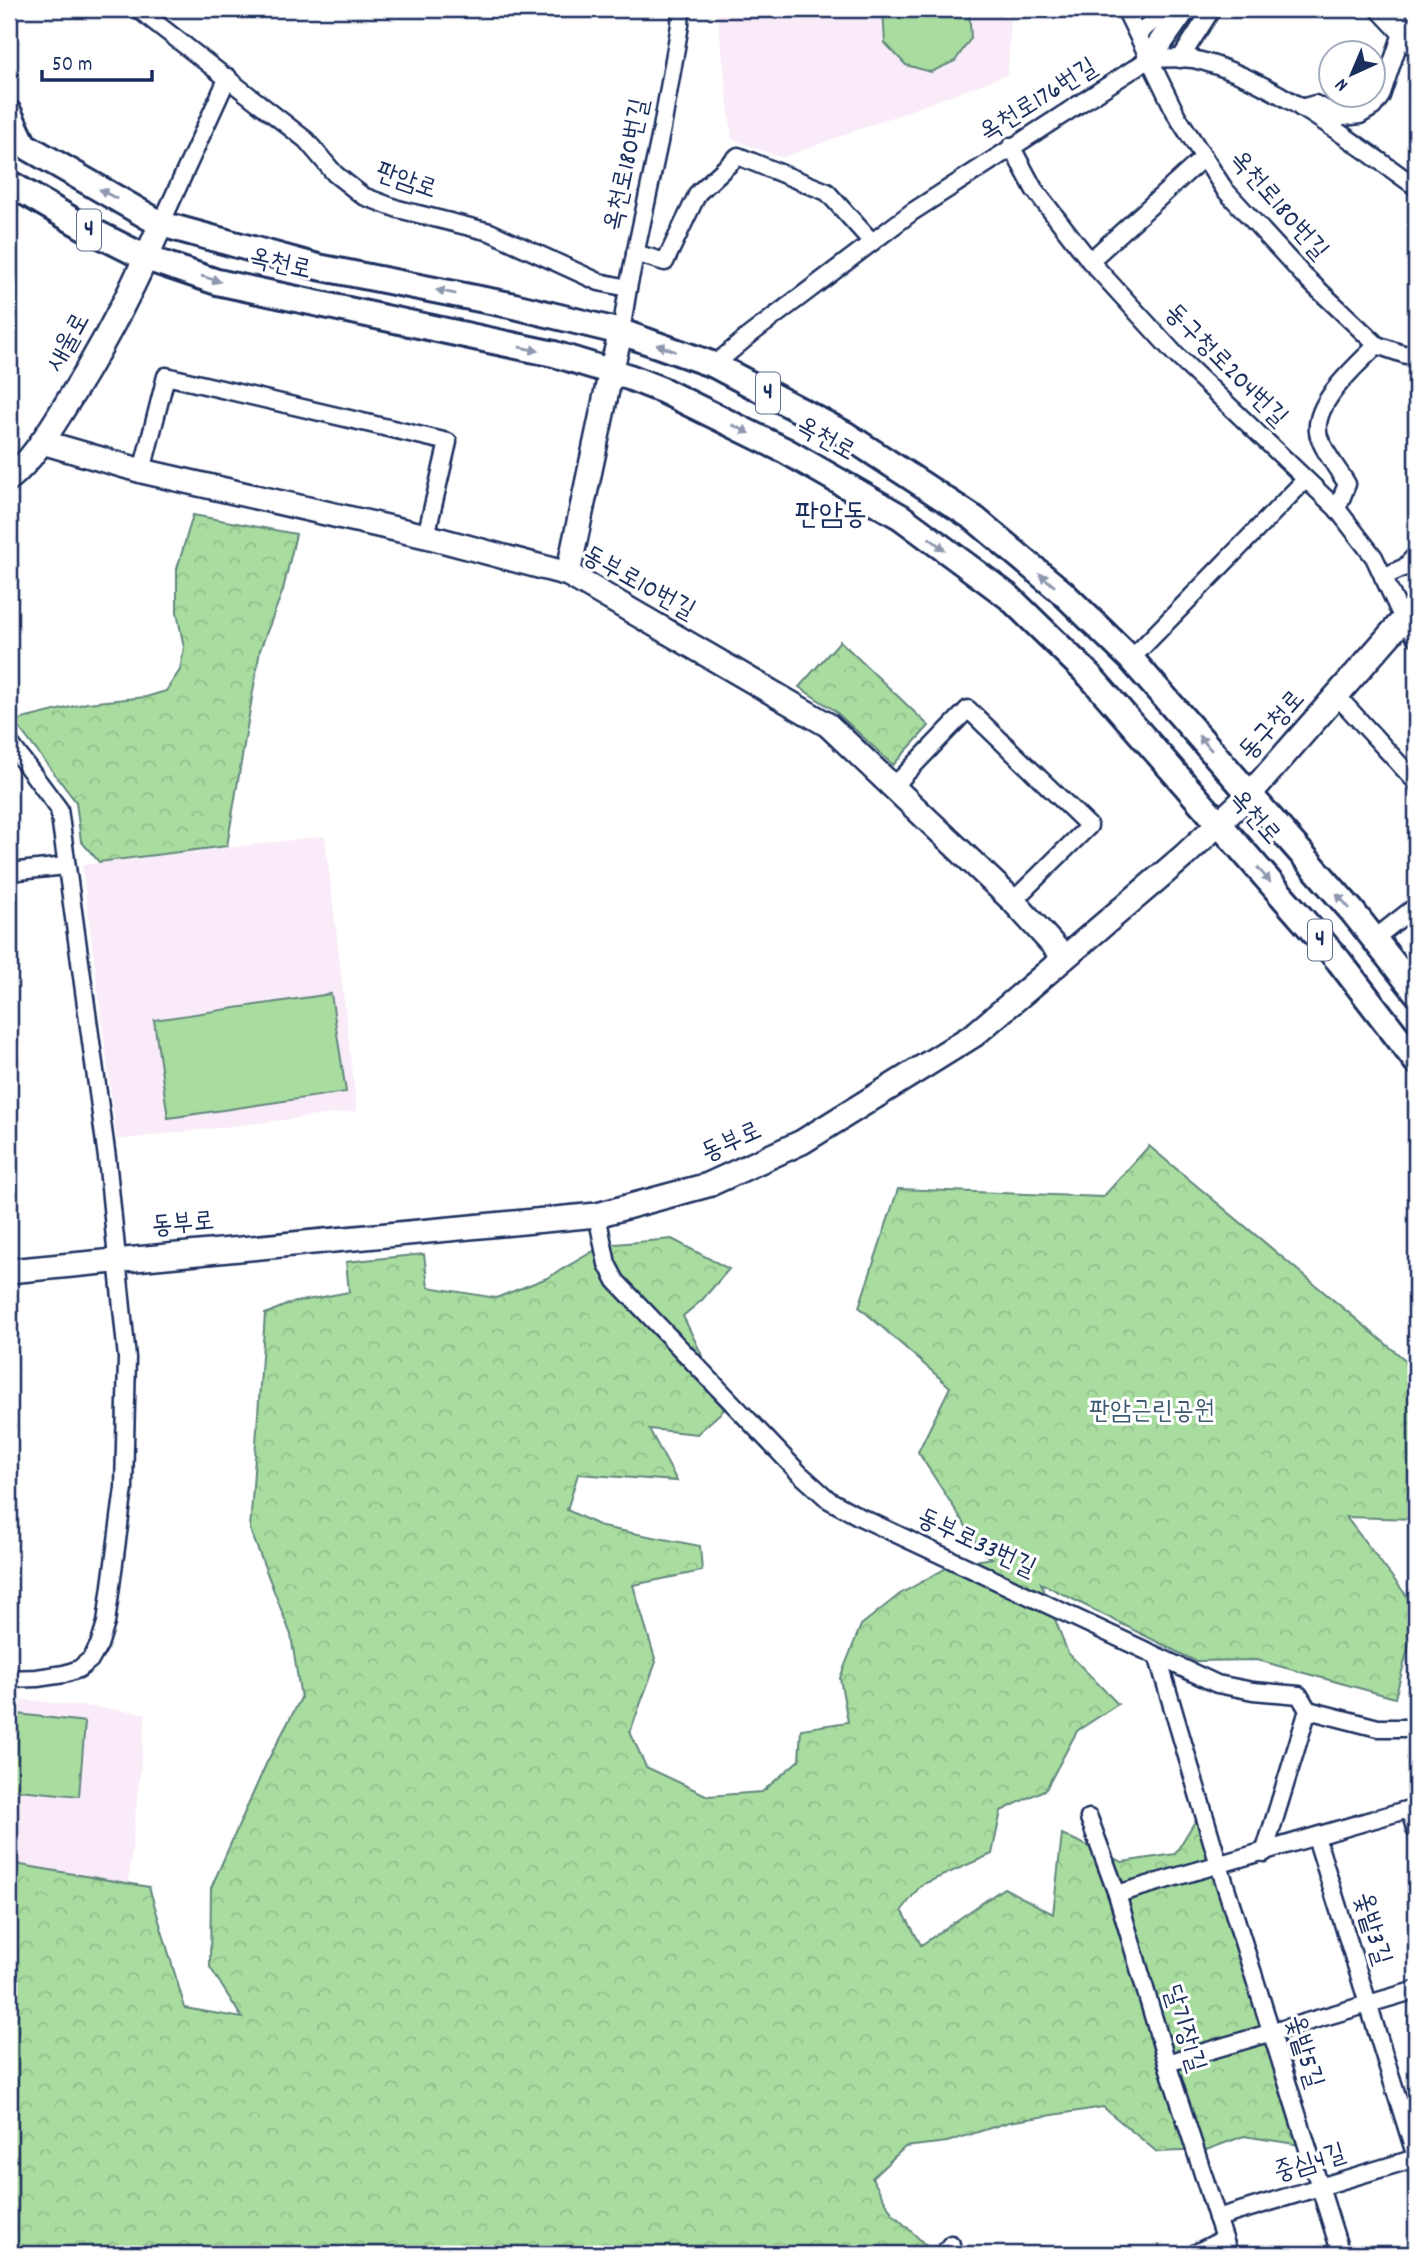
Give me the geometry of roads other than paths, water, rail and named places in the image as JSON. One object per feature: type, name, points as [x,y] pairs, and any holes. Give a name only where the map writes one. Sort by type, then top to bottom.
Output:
[{"type":"main road","points":[[1149,59],[1184,9]]},
{"type":"main road","points":[[1383,9],[1409,37]]},
{"type":"main road","name":"옥천로","points":[[9,113],[14,138],[161,224],[318,267],[510,305],[621,332],[714,365],[845,434],[975,519],[1063,593],[1131,659],[1352,911],[1415,989]]},
{"type":"main road","name":"옥천로","points":[[9,183],[85,228],[146,258],[217,282],[554,354],[662,390],[786,451],[901,517],[1009,597],[1090,676],[1339,961],[1416,1061]]},
{"type":"main road","name":"새울로","points":[[9,479],[42,442],[87,371],[161,224]]},
{"type":"main road","points":[[568,574],[621,332]]},
{"type":"main road","name":"동부로10번길","points":[[42,442],[142,471],[426,536],[568,574],[828,726],[1013,901],[1064,957]]},
{"type":"main road","name":"동구청로","points":[[1250,794],[1337,696],[1412,620]]},
{"type":"main road","name":"동부로","points":[[9,1271],[597,1215],[708,1185],[802,1142],[974,1035],[1250,794]]},
{"type":"street","name":"판암로","points":[[138,9],[306,140],[335,174],[363,197],[398,209],[490,232],[599,282],[628,288]]},
{"type":"street","name":"옥천로180번길","points":[[621,332],[662,128],[681,9]]},
{"type":"street","name":"옥천로180번길","points":[[1125,9],[1177,116],[1225,190],[1303,275],[1377,345]]},
{"type":"street","points":[[1138,34],[1152,22],[1160,9]]},
{"type":"street","points":[[1180,59],[1212,9]]},
{"type":"street","points":[[1301,108],[1315,104],[1343,117],[1360,115],[1373,107],[1409,37]]},
{"type":"street","points":[[1149,59],[1191,59],[1236,74],[1301,108],[1416,187]]},
{"type":"street","name":"옥천로176번길","points":[[714,365],[912,212],[1149,59]]},
{"type":"street","points":[[161,224],[228,77]]},
{"type":"street","name":"동구청로204번길","points":[[1011,146],[1034,190],[1090,261],[1175,354],[1337,509],[1374,557],[1383,577],[1412,620]]},
{"type":"street","points":[[635,253],[665,262],[698,193],[738,156],[827,192],[872,242]]},
{"type":"street","points":[[1090,261],[1204,157]]},
{"type":"street","points":[[1337,509],[1347,484],[1318,435],[1319,414],[1340,384],[1377,345],[1406,355],[1416,351]]},
{"type":"street","points":[[142,471],[166,376],[448,443],[426,536]]},
{"type":"street","points":[[1131,659],[1305,480]]},
{"type":"street","points":[[1383,577],[1405,567],[1416,555]]},
{"type":"street","name":"동구청로","points":[[1337,696],[1416,782]]},
{"type":"street","points":[[894,786],[968,709],[978,718],[1089,826],[1013,901]]},
{"type":"street","name":"동부로","points":[[9,742],[59,809],[105,1144],[127,1358],[124,1488],[106,1623],[99,1645],[91,1659],[79,1669],[51,1676],[9,1679]]},
{"type":"street","points":[[9,872],[66,866]]},
{"type":"street","points":[[1374,939],[1414,914]]},
{"type":"street","name":"동부로33번길","points":[[597,1215],[607,1264],[616,1281],[799,1473],[830,1500],[860,1517],[1217,1684],[1253,1691],[1299,1695],[1308,1710]]},
{"type":"street","name":"옻밭5길","points":[[1158,1658],[1219,1865],[1341,2254]]},
{"type":"street","points":[[1264,1853],[1308,1710],[1378,1728],[1416,1728]]},
{"type":"street","points":[[1117,1894],[1413,1808],[1416,1831]]},
{"type":"street","name":"달기장1길","points":[[1089,1818],[1117,1894],[1167,2063],[1227,2247]]},
{"type":"street","name":"옻밭3길","points":[[1316,1836],[1416,2157]]},
{"type":"street","points":[[1167,2063],[1416,1990]]},
{"type":"street","name":"중심4길","points":[[1217,2218],[1416,2157]]},
{"type":"street","points":[[1194,2254],[1227,2247]]},
{"type":"district","name":"판암동","points":[[831,517]]},
{"type":"park label","name":"판암근린공원","points":[[1152,1412]]}]
